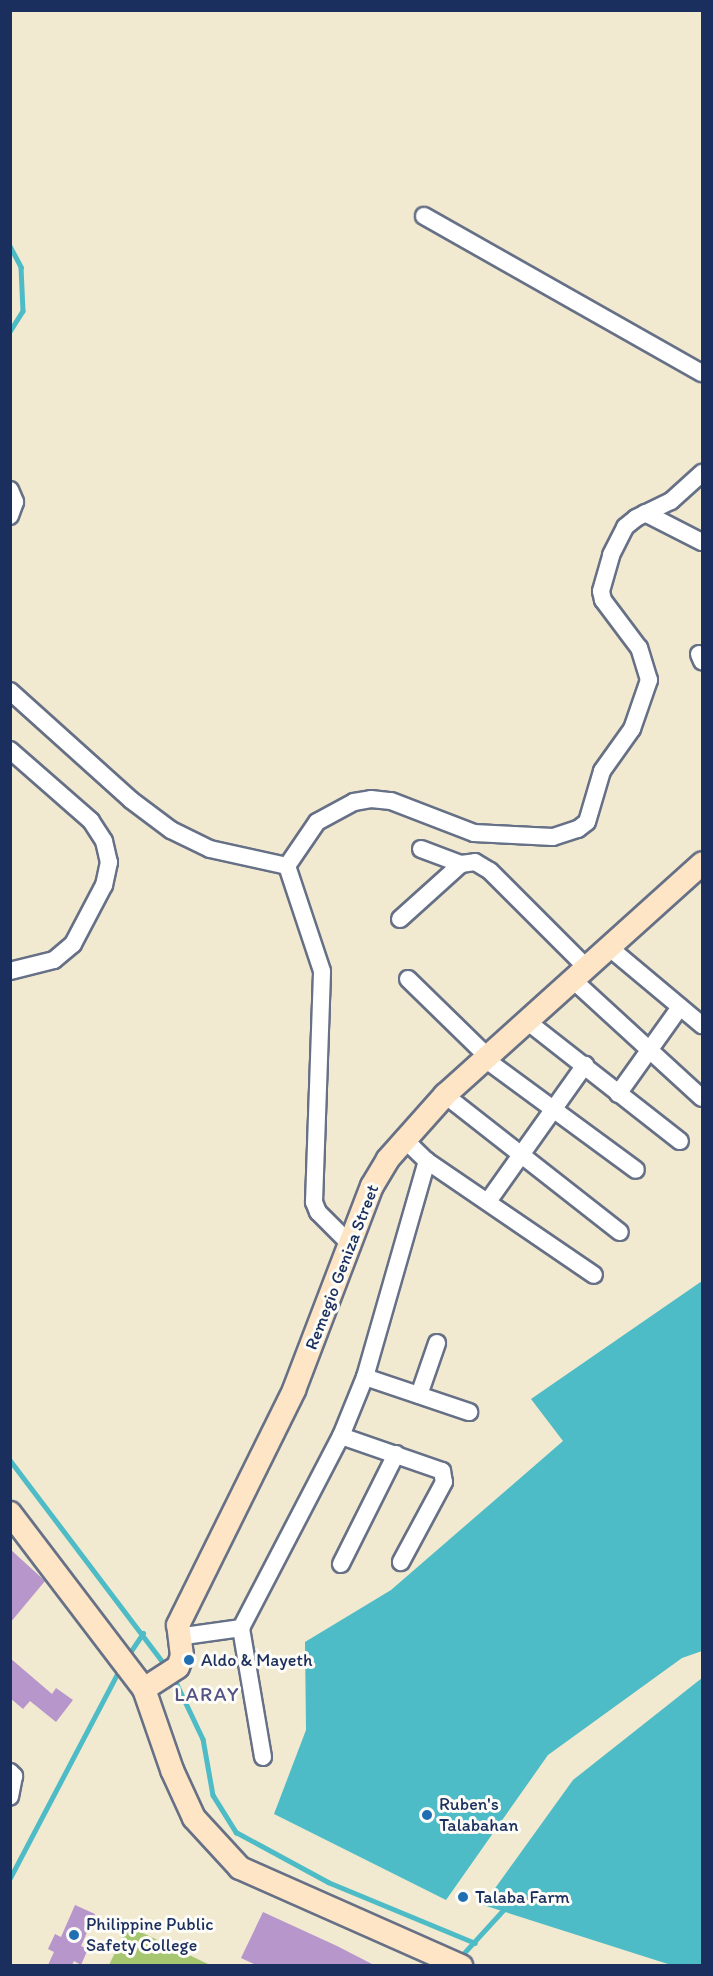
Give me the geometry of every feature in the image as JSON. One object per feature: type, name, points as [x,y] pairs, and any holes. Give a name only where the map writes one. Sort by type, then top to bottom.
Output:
[{"type":"street","points":[[424,216],[702,373]]},
{"type":"street","points":[[287,866],[317,822],[354,802],[371,799],[391,801],[474,833],[552,837],[578,829],[587,822],[602,771],[633,729],[649,680],[639,648],[603,600],[601,591],[617,540],[625,527],[645,513],[671,501],[702,473]]},
{"type":"street","points":[[10,490],[15,502],[10,516]]},
{"type":"street","points":[[645,513],[702,543]]},
{"type":"street","points":[[10,691],[131,800],[188,841],[266,864],[287,866]]},
{"type":"street","points":[[10,750],[91,821],[104,842],[109,862],[104,885],[74,944],[54,960],[10,971]]},
{"type":"street","points":[[421,849],[461,864],[475,862],[490,871],[648,1051],[702,1098]]},
{"type":"street","points":[[400,919],[461,864]]},
{"type":"street","name":"Remegio Geniza Street","points":[[161,1679],[182,1656],[177,1637],[184,1611],[294,1390],[352,1246],[372,1186],[403,1138],[445,1095],[702,864]]},
{"type":"street","points":[[287,866],[322,971],[314,1202],[318,1212],[352,1246]]},
{"type":"street","points":[[611,948],[702,1025]]},
{"type":"street","points":[[408,979],[486,1058],[552,1112],[636,1170]]},
{"type":"street","points":[[618,1094],[680,1007]]},
{"type":"street","points":[[528,1022],[680,1142]]},
{"type":"street","points":[[489,1200],[585,1065]]},
{"type":"street","points":[[445,1095],[519,1157],[620,1233]]},
{"type":"street","points":[[403,1138],[428,1161],[489,1200],[594,1275]]},
{"type":"street","points":[[263,1757],[240,1628],[341,1436],[364,1377],[428,1161]]},
{"type":"street","points":[[419,1395],[437,1343]]},
{"type":"street","points":[[364,1377],[469,1412]]},
{"type":"street","points":[[341,1436],[442,1471],[444,1476],[401,1562]]},
{"type":"street","points":[[341,1564],[396,1454]]},
{"type":"street","points":[[10,1513],[161,1679],[172,1770],[194,1818],[240,1868],[461,1965]]},
{"type":"street","points":[[177,1637],[240,1628]]},
{"type":"street","points":[[10,1772],[14,1776],[10,1797]]},
{"type":"green space","points":[[128,1926],[210,1965],[109,1965]]},
{"type":"water","points":[[702,1281],[702,1651],[682,1658],[548,1755],[446,1900],[274,1814],[306,1730],[305,1642],[391,1590],[563,1441],[531,1399]]},
{"type":"water","points":[[702,1678],[702,1965],[671,1965],[483,1905],[573,1780]]},
{"type":"building","points":[[10,1549],[45,1581],[10,1623]]},
{"type":"building","points":[[10,1658],[52,1694],[56,1688],[73,1700],[56,1722],[30,1701],[23,1709],[10,1698]]},
{"type":"building","name":"Philippine Public Safety College","points":[[75,1905],[95,1914],[81,1946],[88,1949],[81,1965],[74,1961],[72,1965],[48,1965],[54,1952],[48,1949],[55,1934],[61,1937]]},
{"type":"building","points":[[263,1912],[374,1965],[256,1965],[241,1958]]},
{"type":"waterway","points":[[10,246],[21,267],[23,311],[10,332]]},
{"type":"waterway","points":[[10,1460],[166,1666]]},
{"type":"waterway","points":[[129,1654],[143,1633]]},
{"type":"waterway","points":[[10,1878],[118,1672]]},
{"type":"waterway","points":[[174,1678],[203,1739],[213,1795],[236,1832],[328,1882],[475,1943]]},
{"type":"waterway","points":[[464,1953],[506,1907]]},
{"type":"place","name":"Aldo & Mayeth","points":[[189,1660]]},
{"type":"place","name":"Ruben's Talabahan","points":[[427,1815]]},
{"type":"place","name":"Talaba Farm","points":[[463,1897]]},
{"type":"place","name":"Philippine Public Safety College","points":[[74,1935]]},
{"type":"district","name":"LARAY","points":[[207,1694]]}]
